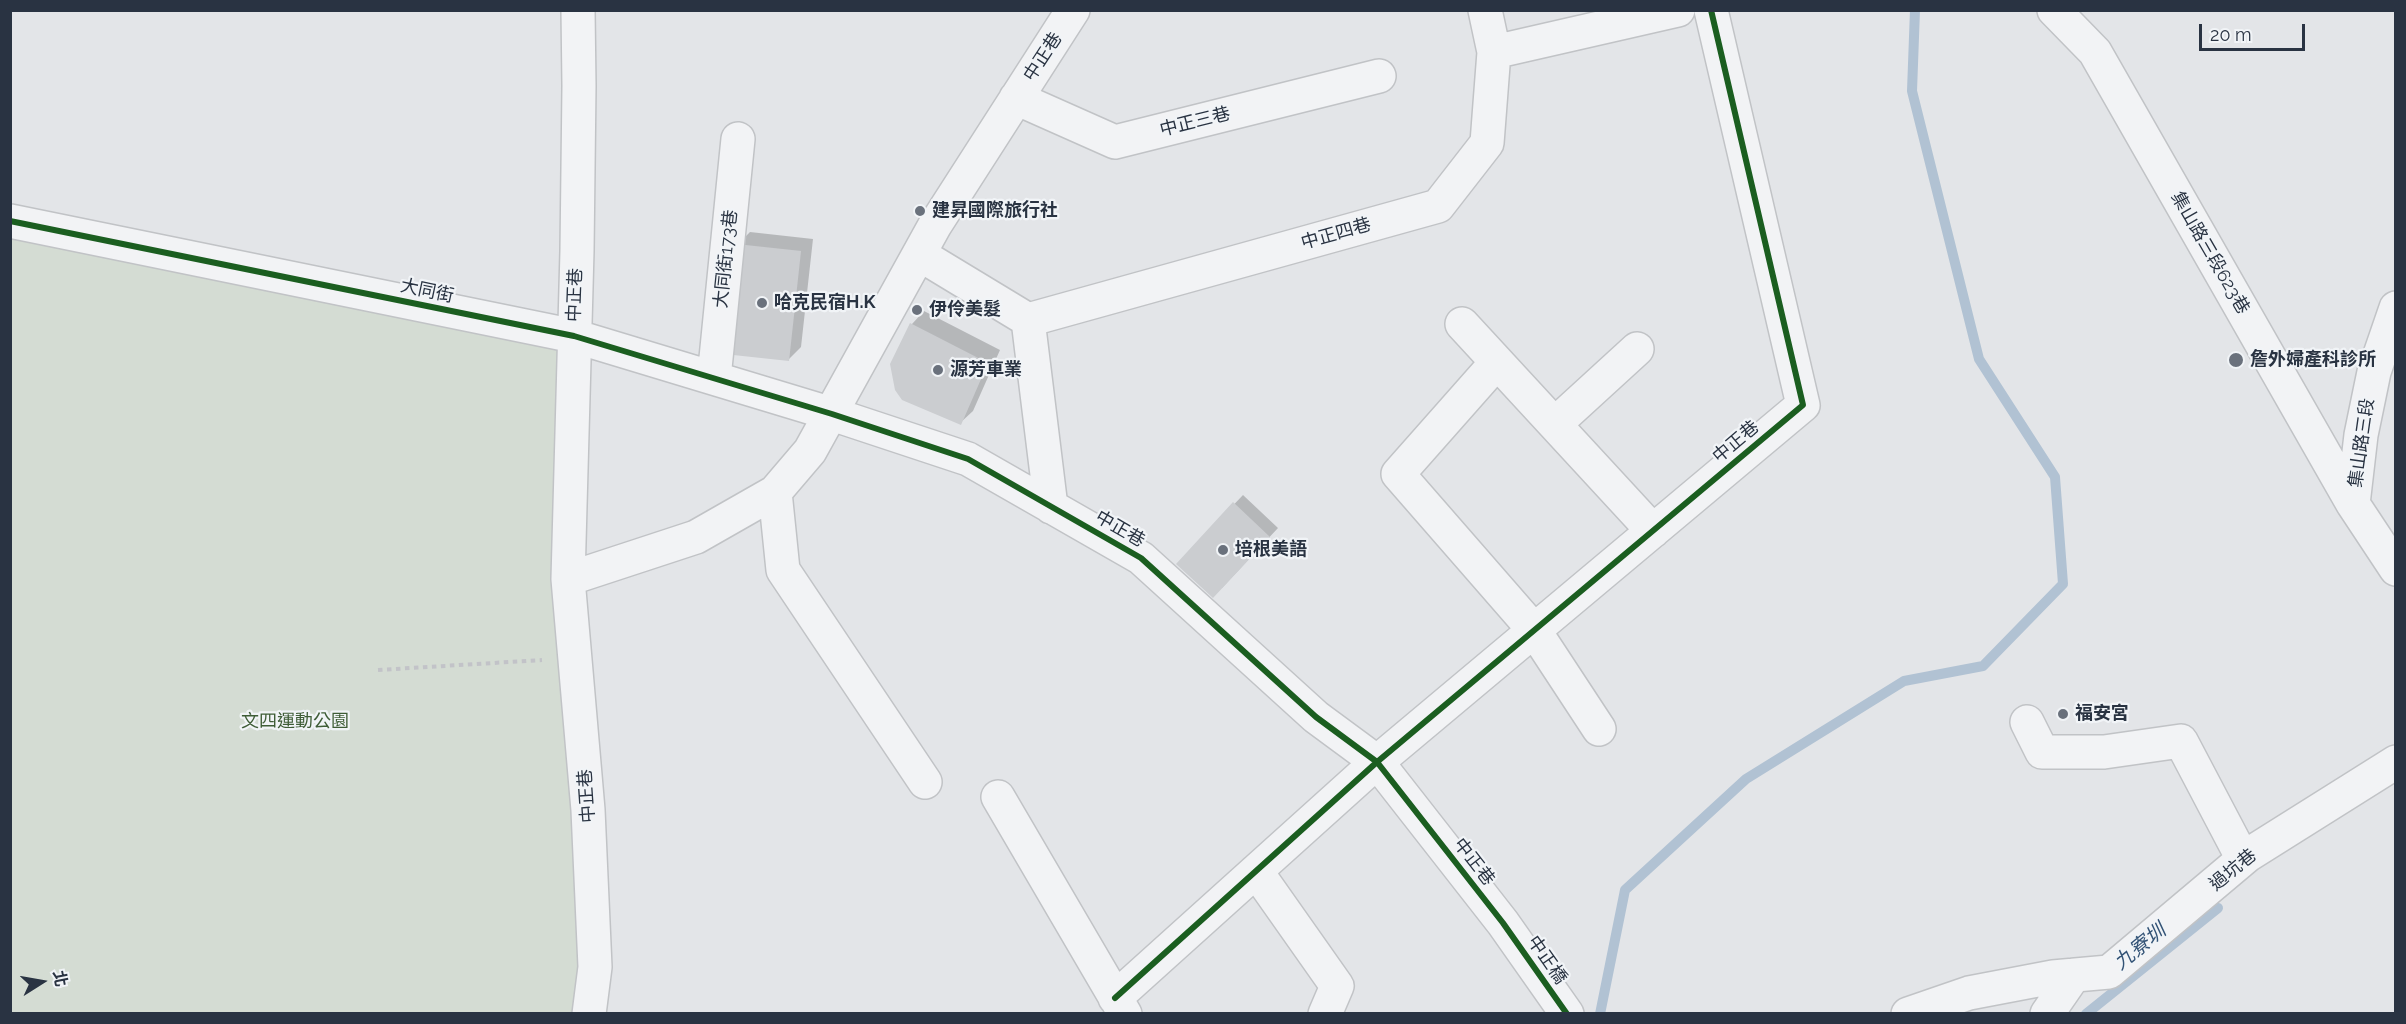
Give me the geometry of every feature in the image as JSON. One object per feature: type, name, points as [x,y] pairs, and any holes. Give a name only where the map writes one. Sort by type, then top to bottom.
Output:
[{"type":"street","name":"中正巷","points":[[578,10],[579,110],[568,579],[588,810],[595,967],[589,1014]]},
{"type":"street","name":"中正四巷","points":[[1028,320],[1438,206],[1487,143],[1494,52],[1485,10]]},
{"type":"street","points":[[1494,52],[1678,10]]},
{"type":"street","name":"中正巷","points":[[1120,1006],[1256,871],[1377,762],[1803,405],[1711,10]]},
{"type":"street","name":"集山路三段623巷","points":[[2054,10],[2095,52],[2354,504]]},
{"type":"street","name":"中正巷","points":[[568,579],[696,537],[776,492],[810,451],[935,225],[1016,98],[1065,14]]},
{"type":"street","name":"中正三巷","points":[[1016,98],[1115,142],[1379,76]]},
{"type":"street","name":"大同街173巷","points":[[714,378],[738,139]]},
{"type":"street","name":"大同街","points":[[10,221],[574,336],[832,414]]},
{"type":"street","points":[[919,254],[1028,320],[1051,507]]},
{"type":"street","name":"集山路三段","points":[[2396,308],[2374,372],[2361,435],[2354,504],[2396,569]]},
{"type":"street","points":[[1461,324],[1653,531]]},
{"type":"street","points":[[1555,424],[1637,349]]},
{"type":"street","points":[[1497,362],[1398,474],[1534,630],[1599,729]]},
{"type":"street","name":"中正巷","points":[[832,414],[968,459],[1141,558],[1316,717],[1377,762],[1503,923]]},
{"type":"street","points":[[776,492],[783,570],[925,782]]},
{"type":"street","points":[[2027,722],[2042,752],[2104,752],[2181,741],[2243,859]]},
{"type":"street","name":"過坑巷","points":[[1908,1014],[1969,993],[2053,977],[2109,972],[2243,859],[2396,762]]},
{"type":"street","points":[[998,797],[1120,1006]]},
{"type":"street","points":[[1256,871],[1337,986],[1325,1014]]},
{"type":"street","name":"中正橋","points":[[1503,923],[1567,1014]]},
{"type":"street","points":[[2048,1014],[2074,975]]},
{"type":"path","points":[[378,670],[575,658]]},
{"type":"green space","name":"文四運動公園","points":[[11,225],[563,344],[589,1013],[11,1013]]},
{"type":"building","name":"哈克民宿H.K","points":[[736,244],[801,251],[789,361],[724,354]]},
{"type":"building","name":"源芳車業","points":[[910,323],[988,363],[961,425],[902,400],[895,390],[890,364]]},
{"type":"building","name":"培根美語","points":[[1233,502],[1270,537],[1213,598],[1176,564]]},
{"type":"waterway","points":[[1600,1014],[1625,890],[1746,779],[1904,681],[1983,666],[2063,584],[2055,477],[1979,359],[1912,91],[1915,10]]},
{"type":"waterway","name":"九寮圳","points":[[2086,1014],[2218,908]]},
{"type":"cycle path","points":[[1115,998],[1377,762],[1803,405],[1711,10]]},
{"type":"cycle path","points":[[10,221],[574,336],[832,414],[968,459],[1141,558],[1316,717],[1377,762],[1503,923],[1567,1014]]},
{"type":"place","name":"建昇國際旅行社","points":[[920,211]]},
{"type":"place","name":"哈克民宿H.K","points":[[762,303]]},
{"type":"place","name":"伊伶美髮","points":[[917,310]]},
{"type":"place","name":"詹外婦產科診所","points":[[2236,360]]},
{"type":"place","name":"源芳車業","points":[[938,370]]},
{"type":"place","name":"培根美語","points":[[1223,550]]},
{"type":"place","name":"福安宮","points":[[2063,714]]}]
